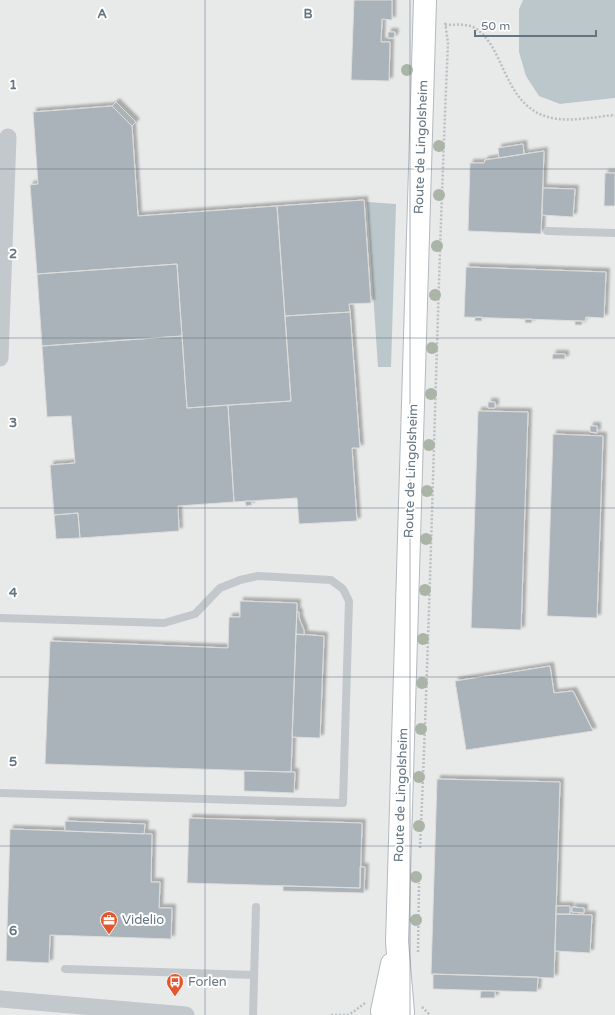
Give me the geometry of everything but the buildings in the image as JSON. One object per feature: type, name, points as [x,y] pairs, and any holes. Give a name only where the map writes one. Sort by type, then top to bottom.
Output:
[{"type":"main road","name":"Route de Lingolsheim","points":[[392,1013],[397,942],[438,23],[425,0]]},
{"type":"street","points":[[0,358],[8,137]]},
{"type":"street","points":[[0,999],[186,1015]]},
{"type":"lane","points":[[547,231],[615,233]]},
{"type":"lane","points":[[0,618],[164,623],[195,614],[220,588],[240,580],[258,576],[331,580],[343,589],[349,601],[343,803],[0,793]]},
{"type":"lane","points":[[253,1015],[256,907]]},
{"type":"lane","points":[[64,969],[254,975]]},
{"type":"path","points":[[420,853],[448,43],[438,23],[464,24],[474,28],[482,34],[492,48],[514,90],[523,101],[542,115],[555,119],[571,119],[615,115]]},
{"type":"path","points":[[418,956],[420,876]]},
{"type":"shaded area","points":[[0,0],[523,0],[519,9],[560,104],[615,98],[615,1015],[0,1015]]},
{"type":"shaded area","points":[[523,0],[615,0],[615,98],[560,104],[539,96],[526,76],[519,52],[519,9]]},
{"type":"shaded area","points":[[367,202],[396,204],[391,367],[378,367]]},
{"type":"place","name":"Videlio","points":[[109,935]]},
{"type":"place","name":"Forlen","points":[[175,997]]}]
